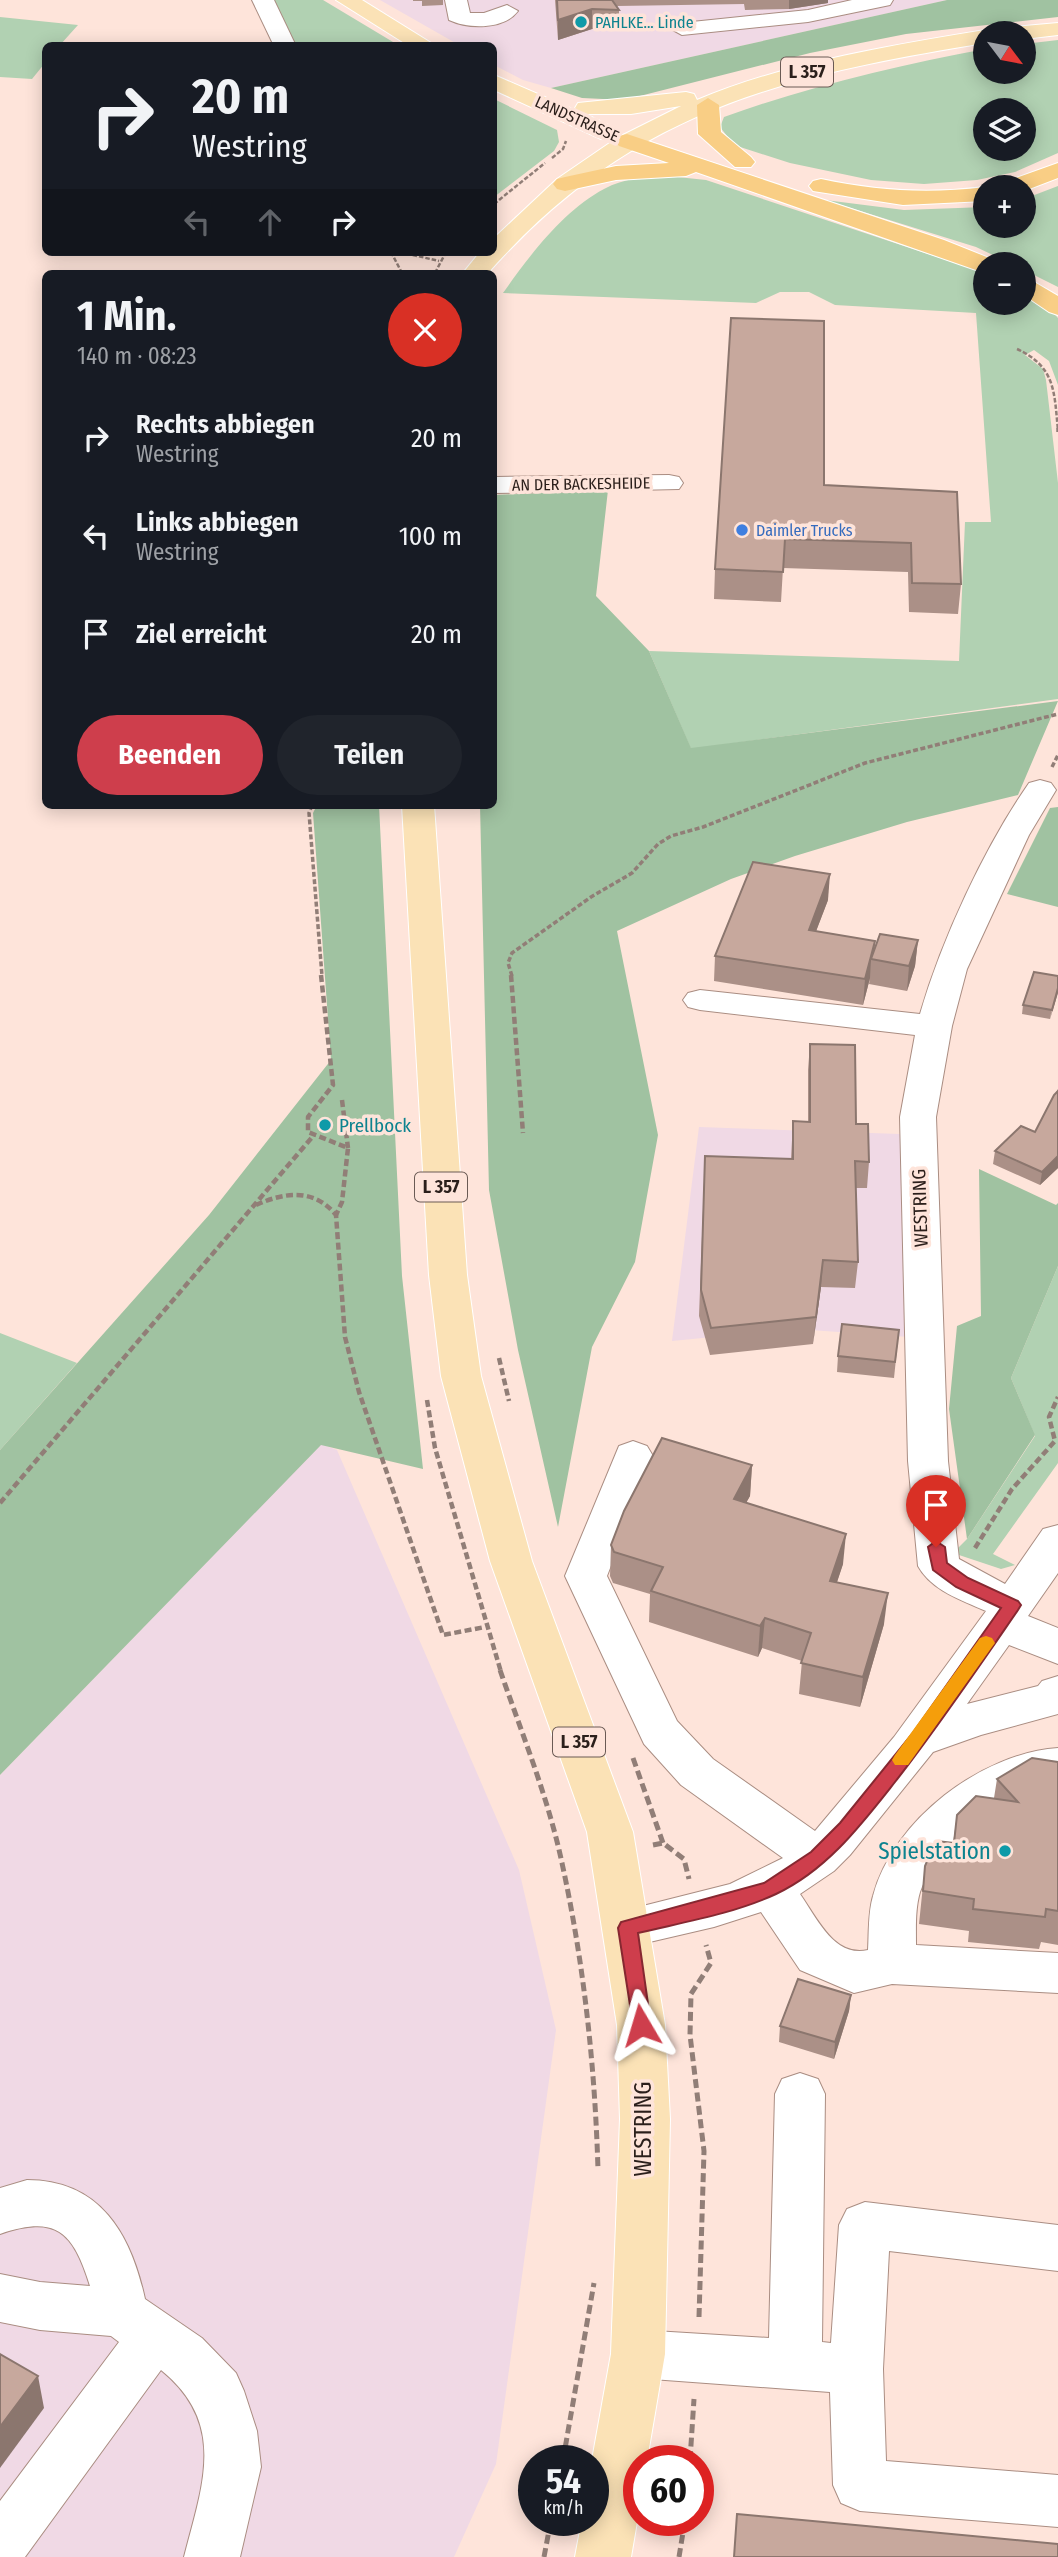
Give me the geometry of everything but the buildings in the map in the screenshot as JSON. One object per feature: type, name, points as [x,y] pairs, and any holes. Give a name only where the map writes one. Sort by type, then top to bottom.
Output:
[{"type":"highway","points":[[708,105],[710,134],[721,147],[743,162]]},
{"type":"highway","points":[[650,130],[805,183],[853,194],[916,200],[973,195]]},
{"type":"highway","points":[[627,141],[973,260]]},
{"type":"highway","points":[[565,184],[658,169],[710,171]]},
{"type":"highway","points":[[1036,178],[1058,170]]},
{"type":"highway","points":[[1036,292],[1058,307]]},
{"type":"main road","points":[[347,0],[418,42]]},
{"type":"main road","points":[[1036,31],[1058,29]]},
{"type":"main road","name":"L 357","points":[[497,248],[523,219],[565,184],[627,141],[650,130],[747,89],[868,57],[973,39]]},
{"type":"main road","name":"LANDSTRASSE","points":[[497,83],[567,118],[627,141]]},
{"type":"main road","points":[[586,108],[638,106],[747,89]]},
{"type":"main road","name":"LANDSTRASSE","points":[[527,97],[586,108],[650,130]]},
{"type":"main road","name":"L 357","points":[[478,270],[490,256]]},
{"type":"main road","name":"L 357","points":[[418,809],[447,1275],[461,1376],[511,1561],[610,1832],[628,1928]]},
{"type":"main road","name":"WESTRING","points":[[603,2557],[638,2354],[645,2119],[641,2025],[628,1928]]},
{"type":"street","points":[[262,0],[283,42]]},
{"type":"street","points":[[456,0],[457,15],[467,19],[488,18],[507,10]]},
{"type":"street","points":[[682,29],[808,16],[882,0]]},
{"type":"street","name":"AN DER BACKESHEIDE","points":[[497,485],[669,483]]},
{"type":"street","name":"WESTRING","points":[[1040,790],[1013,835],[950,969],[934,1026],[918,1117],[928,1461],[939,1566],[1029,1633],[1058,1648]]},
{"type":"street","points":[[700,1000],[934,1026]]},
{"type":"street","points":[[633,1456],[586,1576],[660,1732],[697,1772],[818,1858]]},
{"type":"street","points":[[628,1928],[731,1902],[770,1888],[818,1858],[847,1829],[918,1739],[1058,1540]]},
{"type":"street","points":[[918,1739],[975,1718],[1053,1699],[1058,1693]]},
{"type":"street","points":[[892,1964],[897,1891],[915,1856],[955,1811],[964,1805],[1026,1771],[1058,1766]]},
{"type":"street","points":[[770,1888],[817,1956],[854,1973],[892,1964],[1058,1973]]},
{"type":"street","points":[[795,2366],[800,2094]]},
{"type":"street","points":[[0,2211],[29,2201],[64,2208],[79,2216],[91,2227],[138,2324]]},
{"type":"street","points":[[1058,2248],[865,2225],[856,2369],[860,2485],[1058,2501]]},
{"type":"street","points":[[0,2298],[138,2324],[183,2355],[217,2391],[230,2431],[234,2467],[212,2557]]},
{"type":"street","points":[[0,2546],[138,2324]]},
{"type":"street","points":[[638,2354],[856,2369]]},
{"type":"path","points":[[417,256],[439,261]]},
{"type":"path","points":[[436,270],[443,256]]},
{"type":"path","points":[[1017,349],[1044,362],[1052,381],[1058,432]]},
{"type":"path","points":[[523,1133],[512,977],[508,963],[512,953],[591,897],[632,873],[658,844],[671,836],[703,827],[865,763],[1058,714]]},
{"type":"path","points":[[310,809],[328,1060],[333,1086],[308,1117],[308,1132],[348,1148]]},
{"type":"path","points":[[342,1100],[348,1148],[342,1202],[337,1215],[345,1338],[356,1381],[443,1635],[485,1628],[547,1804],[562,1862],[586,1998],[596,2101],[598,2180]]},
{"type":"path","points":[[0,1503],[314,1135]]},
{"type":"path","points":[[256,1205],[277,1195],[308,1194],[323,1201],[337,1215]]},
{"type":"path","points":[[496,1349],[512,1413]]},
{"type":"path","points":[[962,1582],[971,1554],[1012,1489],[1055,1441],[1049,1418],[1058,1397]]},
{"type":"path","points":[[631,1754],[663,1843]]},
{"type":"path","points":[[691,2445],[697,2360],[704,2151],[690,2035],[691,1994],[711,1964]]},
{"type":"path","points":[[566,2445],[596,2272]]},
{"type":"path","points":[[544,2557],[548,2536]]},
{"type":"path","points":[[679,2557],[682,2536]]},
{"type":"shaded area","points":[[380,0],[947,0],[551,88],[523,80],[497,67],[497,42],[454,42]]},
{"type":"shaded area","points":[[699,1127],[900,1134],[909,1337],[796,1329],[672,1341]]},
{"type":"shaded area","points":[[321,1444],[337,1450],[519,1870],[556,2030],[496,2464],[454,2557],[0,2557],[0,1775]]},
{"type":"green space","points":[[271,0],[323,0],[393,42],[292,42]]},
{"type":"green space","points":[[947,0],[1058,0],[1058,17],[1022,21],[973,21],[973,27],[906,34],[810,53],[624,100],[582,98],[551,88]]},
{"type":"green space","points":[[0,17],[78,25],[63,42],[42,42],[42,67],[32,79],[0,77]]},
{"type":"green space","points":[[1058,40],[1058,153],[1015,172],[973,175],[973,180],[924,184],[871,180],[790,163],[734,145],[720,127],[724,117],[821,86],[973,52],[973,84],[1036,84],[1036,43]]},
{"type":"green space","points":[[497,100],[557,130],[559,142],[554,151],[497,195]]},
{"type":"green space","points":[[668,176],[706,180],[973,269],[973,313],[835,305],[809,292],[780,292],[756,303],[503,293],[548,235],[575,209],[619,182]]},
{"type":"green space","points":[[1058,186],[1058,287],[1036,276],[1036,252],[987,252],[825,200],[904,210],[973,207],[973,238],[1036,238],[1036,194]]},
{"type":"green space","points":[[1036,300],[1047,306],[1058,318],[1058,385],[1049,361],[1034,350],[1025,355],[1043,369],[1046,380],[1058,483],[1058,699],[691,749],[649,651],[959,661],[965,522],[991,522],[976,315],[1036,315]]},
{"type":"green space","points":[[608,490],[596,596],[649,651],[691,748],[1058,701],[1018,795],[907,822],[795,856],[731,879],[617,931],[658,1135],[635,1262],[592,1347],[558,1527],[518,1350],[489,1190],[480,809],[497,809],[497,495]]},
{"type":"green space","points":[[1058,807],[1058,907],[1007,894],[1050,808]]},
{"type":"green space","points":[[315,809],[379,809],[402,1276],[423,1469],[321,1445],[0,1775],[0,1450],[209,1215],[331,1060],[313,813]]},
{"type":"green space","points":[[979,1169],[1056,1205],[1058,1203],[1058,1266],[1011,1378],[1035,1435],[967,1539],[949,1409],[957,1326],[981,1316]]},
{"type":"green space","points":[[1058,1266],[1058,1463],[993,1554],[1015,1565],[1001,1569],[953,1553],[967,1539],[1035,1436],[1011,1378]]},
{"type":"green space","points":[[0,1333],[77,1363],[0,1450]]},
{"type":"slow traffic","points":[[901,1760],[986,1643]]},
{"type":"place","name":"PAHLKE... Linde","points":[[581,22]]},
{"type":"place","name":"Daimler Trucks","points":[[742,530]]},
{"type":"place","name":"Prellbock","points":[[325,1125]]},
{"type":"place","name":"Spielstation","points":[[1005,1851]]},
{"type":"route","points":[[641,2025],[628,1928],[731,1902],[770,1888],[818,1858],[847,1829],[918,1739],[1012,1605],[962,1582],[939,1566],[936,1547]]}]
